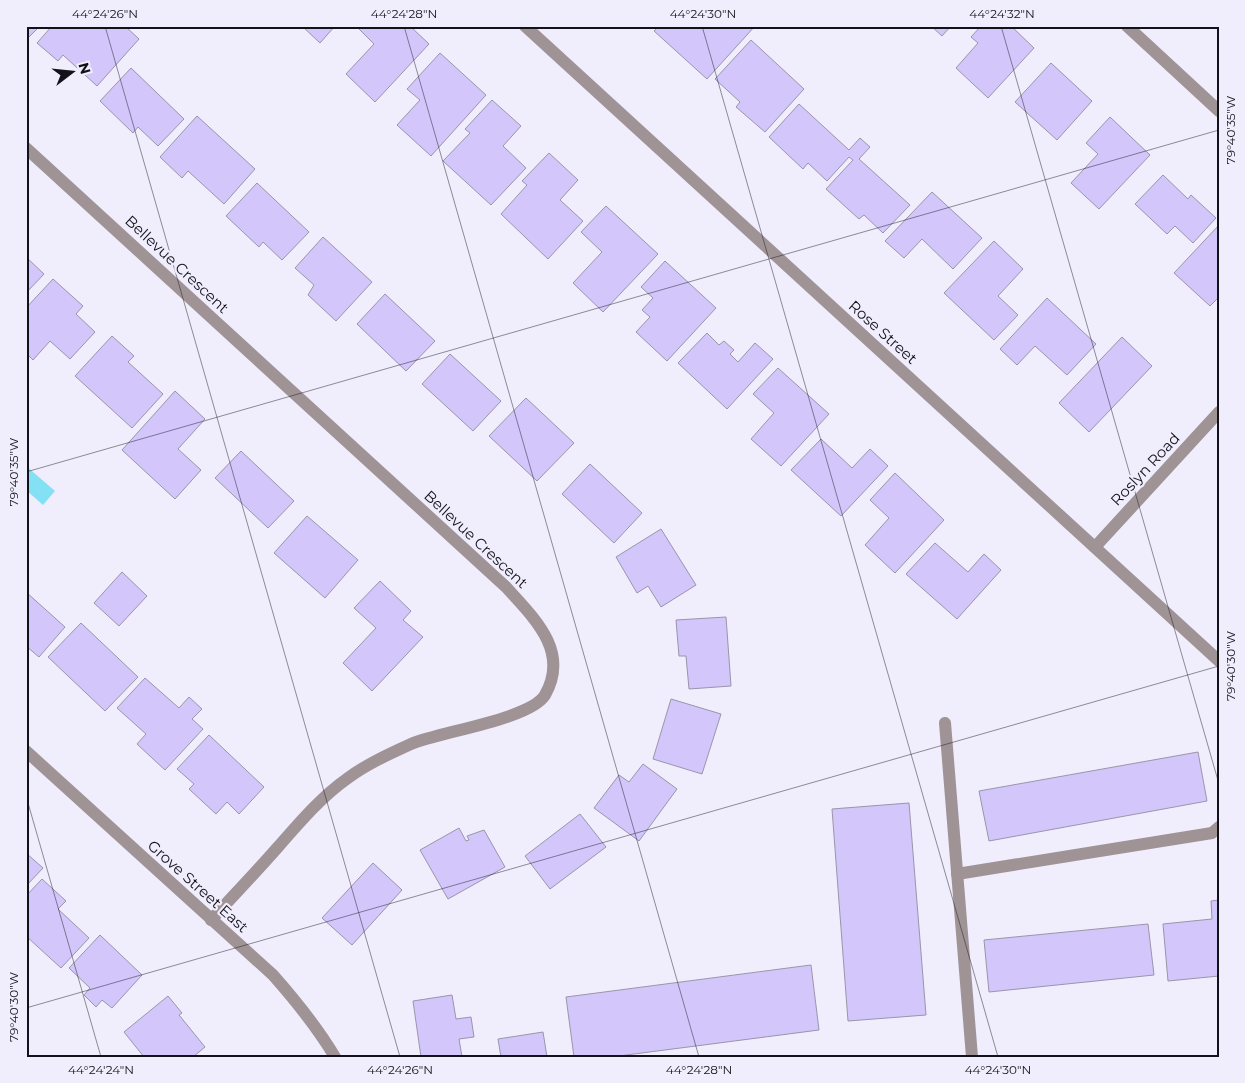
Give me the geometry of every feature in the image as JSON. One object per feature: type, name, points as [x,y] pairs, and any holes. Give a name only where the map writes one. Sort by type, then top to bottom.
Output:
[{"type":"street","name":"Rose Street","points":[[525,26],[1219,661]]},
{"type":"street","points":[[1128,26],[1219,111]]},
{"type":"street","name":"Bellevue Crescent","points":[[26,148],[506,587],[529,612],[544,633],[554,656],[552,680],[544,698],[527,709],[499,720],[416,742],[379,758],[348,778],[318,802],[211,920]]},
{"type":"street","name":"Roslyn Road","points":[[1095,547],[1219,412]]},
{"type":"street","points":[[945,723],[972,1057]]},
{"type":"street","name":"Grove Street East","points":[[26,751],[211,920],[251,954],[288,992],[323,1037],[335,1057]]},
{"type":"street","points":[[957,874],[1212,833],[1219,827]]},
{"type":"water","points":[[26,466],[55,491],[43,505],[26,490]]},
{"type":"building","points":[[26,26],[40,26],[28,38],[26,37]]},
{"type":"building","points":[[52,26],[99,26],[103,29],[105,26],[125,26],[139,39],[97,86],[63,55],[58,61],[37,43]]},
{"type":"building","points":[[302,26],[335,26],[320,43]]},
{"type":"building","points":[[356,26],[410,26],[429,44],[375,102],[346,74],[374,44]]},
{"type":"building","points":[[659,26],[755,26],[707,79],[654,31]]},
{"type":"building","points":[[931,26],[951,26],[942,36]]},
{"type":"building","points":[[981,26],[1011,26],[1034,48],[988,98],[956,68],[978,43],[971,37]]},
{"type":"building","points":[[751,40],[804,89],[765,132],[736,107],[740,102],[715,79]]},
{"type":"building","points":[[440,53],[486,95],[431,156],[397,125],[420,100],[407,89]]},
{"type":"building","points":[[1051,63],[1092,101],[1057,140],[1015,102]]},
{"type":"building","points":[[131,68],[184,119],[158,146],[138,127],[133,133],[100,101]]},
{"type":"building","points":[[492,100],[521,126],[503,146],[526,168],[491,205],[443,161],[470,133],[465,129]]},
{"type":"building","points":[[799,104],[849,150],[860,138],[870,147],[859,159],[910,205],[883,233],[864,215],[859,219],[826,189],[853,160],[849,157],[827,181],[808,163],[803,169],[769,137]]},
{"type":"building","points":[[197,116],[255,169],[224,204],[188,171],[182,178],[160,157]]},
{"type":"building","points":[[1110,117],[1150,155],[1099,209],[1071,183],[1098,154],[1086,143]]},
{"type":"building","points":[[549,153],[578,180],[560,200],[583,221],[548,259],[501,214],[527,185],[522,181]]},
{"type":"building","points":[[1163,175],[1188,199],[1191,195],[1216,218],[1193,243],[1175,226],[1167,234],[1135,204]]},
{"type":"building","points":[[257,183],[309,232],[282,260],[263,242],[259,247],[226,216]]},
{"type":"building","points":[[932,192],[982,238],[953,269],[922,239],[904,258],[885,241]]},
{"type":"building","points":[[606,206],[658,254],[603,312],[573,283],[602,252],[581,232]]},
{"type":"building","points":[[1219,225],[1219,297],[1210,306],[1174,273]]},
{"type":"building","points":[[323,237],[372,282],[336,321],[308,295],[314,285],[295,268]]},
{"type":"building","points":[[994,241],[1023,269],[998,296],[1018,315],[994,340],[944,293]]},
{"type":"building","points":[[26,257],[44,274],[26,293]]},
{"type":"building","points":[[665,261],[716,308],[667,361],[636,332],[650,317],[642,310],[653,298],[641,287]]},
{"type":"building","points":[[53,279],[83,306],[76,314],[95,332],[70,359],[50,341],[33,360],[26,353],[26,308]]},
{"type":"building","points":[[385,294],[435,341],[406,371],[357,324]]},
{"type":"building","points":[[1047,298],[1096,344],[1067,375],[1035,346],[1017,365],[1000,349]]},
{"type":"building","points":[[707,333],[719,345],[724,341],[734,350],[730,354],[738,362],[755,343],[773,359],[727,409],[678,363]]},
{"type":"building","points":[[112,336],[134,356],[128,362],[163,394],[132,428],[75,376]]},
{"type":"building","points":[[1122,337],[1152,366],[1089,432],[1059,403]]},
{"type":"building","points":[[450,354],[501,401],[473,431],[422,384]]},
{"type":"building","points":[[778,368],[829,414],[781,466],[751,439],[774,413],[753,394]]},
{"type":"building","points":[[175,391],[205,419],[178,449],[201,470],[175,499],[122,450]]},
{"type":"building","points":[[526,398],[574,443],[537,481],[489,436]]},
{"type":"building","points":[[821,439],[852,468],[870,449],[888,466],[841,516],[791,470]]},
{"type":"building","points":[[241,451],[294,501],[268,528],[215,478]]},
{"type":"building","points":[[590,464],[642,513],[614,543],[562,494]]},
{"type":"building","points":[[895,473],[944,520],[895,573],[865,545],[889,518],[870,500]]},
{"type":"building","points":[[307,516],[358,560],[325,598],[274,553]]},
{"type":"building","points":[[661,529],[696,585],[661,607],[648,586],[637,593],[616,557]]},
{"type":"building","points":[[935,543],[968,572],[984,554],[1001,570],[957,619],[906,574]]},
{"type":"building","points":[[122,572],[147,596],[119,626],[94,603]]},
{"type":"building","points":[[380,581],[411,611],[403,620],[423,637],[372,691],[343,663],[376,628],[354,608]]},
{"type":"building","points":[[26,592],[65,627],[39,657],[26,646]]},
{"type":"building","points":[[726,617],[731,686],[689,689],[686,656],[679,656],[676,620]]},
{"type":"building","points":[[81,623],[138,677],[105,711],[48,657]]},
{"type":"building","points":[[145,678],[179,708],[189,697],[202,709],[192,719],[203,729],[165,770],[137,744],[146,734],[117,708]]},
{"type":"building","points":[[671,699],[721,714],[702,774],[653,759]]},
{"type":"building","points":[[209,735],[264,787],[239,814],[227,802],[216,814],[189,789],[194,784],[177,769]]},
{"type":"building","points":[[1198,752],[1207,801],[989,841],[979,791]]},
{"type":"building","points":[[643,764],[677,789],[639,841],[594,808],[619,775],[629,782]]},
{"type":"building","points":[[909,803],[926,1015],[848,1021],[832,809]]},
{"type":"building","points":[[580,814],[606,847],[550,889],[525,856]]},
{"type":"building","points":[[459,828],[466,841],[469,840],[467,836],[484,830],[505,867],[448,899],[420,850]]},
{"type":"building","points":[[26,853],[43,868],[26,886]]},
{"type":"building","points":[[373,863],[402,890],[352,945],[322,918]]},
{"type":"building","points":[[42,879],[66,901],[58,909],[89,938],[61,968],[26,936],[26,896]]},
{"type":"building","points":[[1219,900],[1219,976],[1168,981],[1163,924],[1212,919],[1211,901]]},
{"type":"building","points":[[1148,924],[1154,975],[989,992],[984,940]]},
{"type":"building","points":[[100,935],[142,975],[112,1008],[102,1000],[96,1007],[84,995],[90,988],[69,968]]},
{"type":"building","points":[[811,965],[819,1030],[611,1057],[574,1057],[566,997]]},
{"type":"building","points":[[452,995],[456,1019],[471,1017],[474,1037],[459,1039],[462,1057],[421,1057],[413,1001]]},
{"type":"building","points":[[168,996],[182,1013],[179,1015],[205,1047],[193,1057],[144,1057],[124,1032]]},
{"type":"building","points":[[543,1032],[547,1057],[501,1057],[498,1039]]}]
